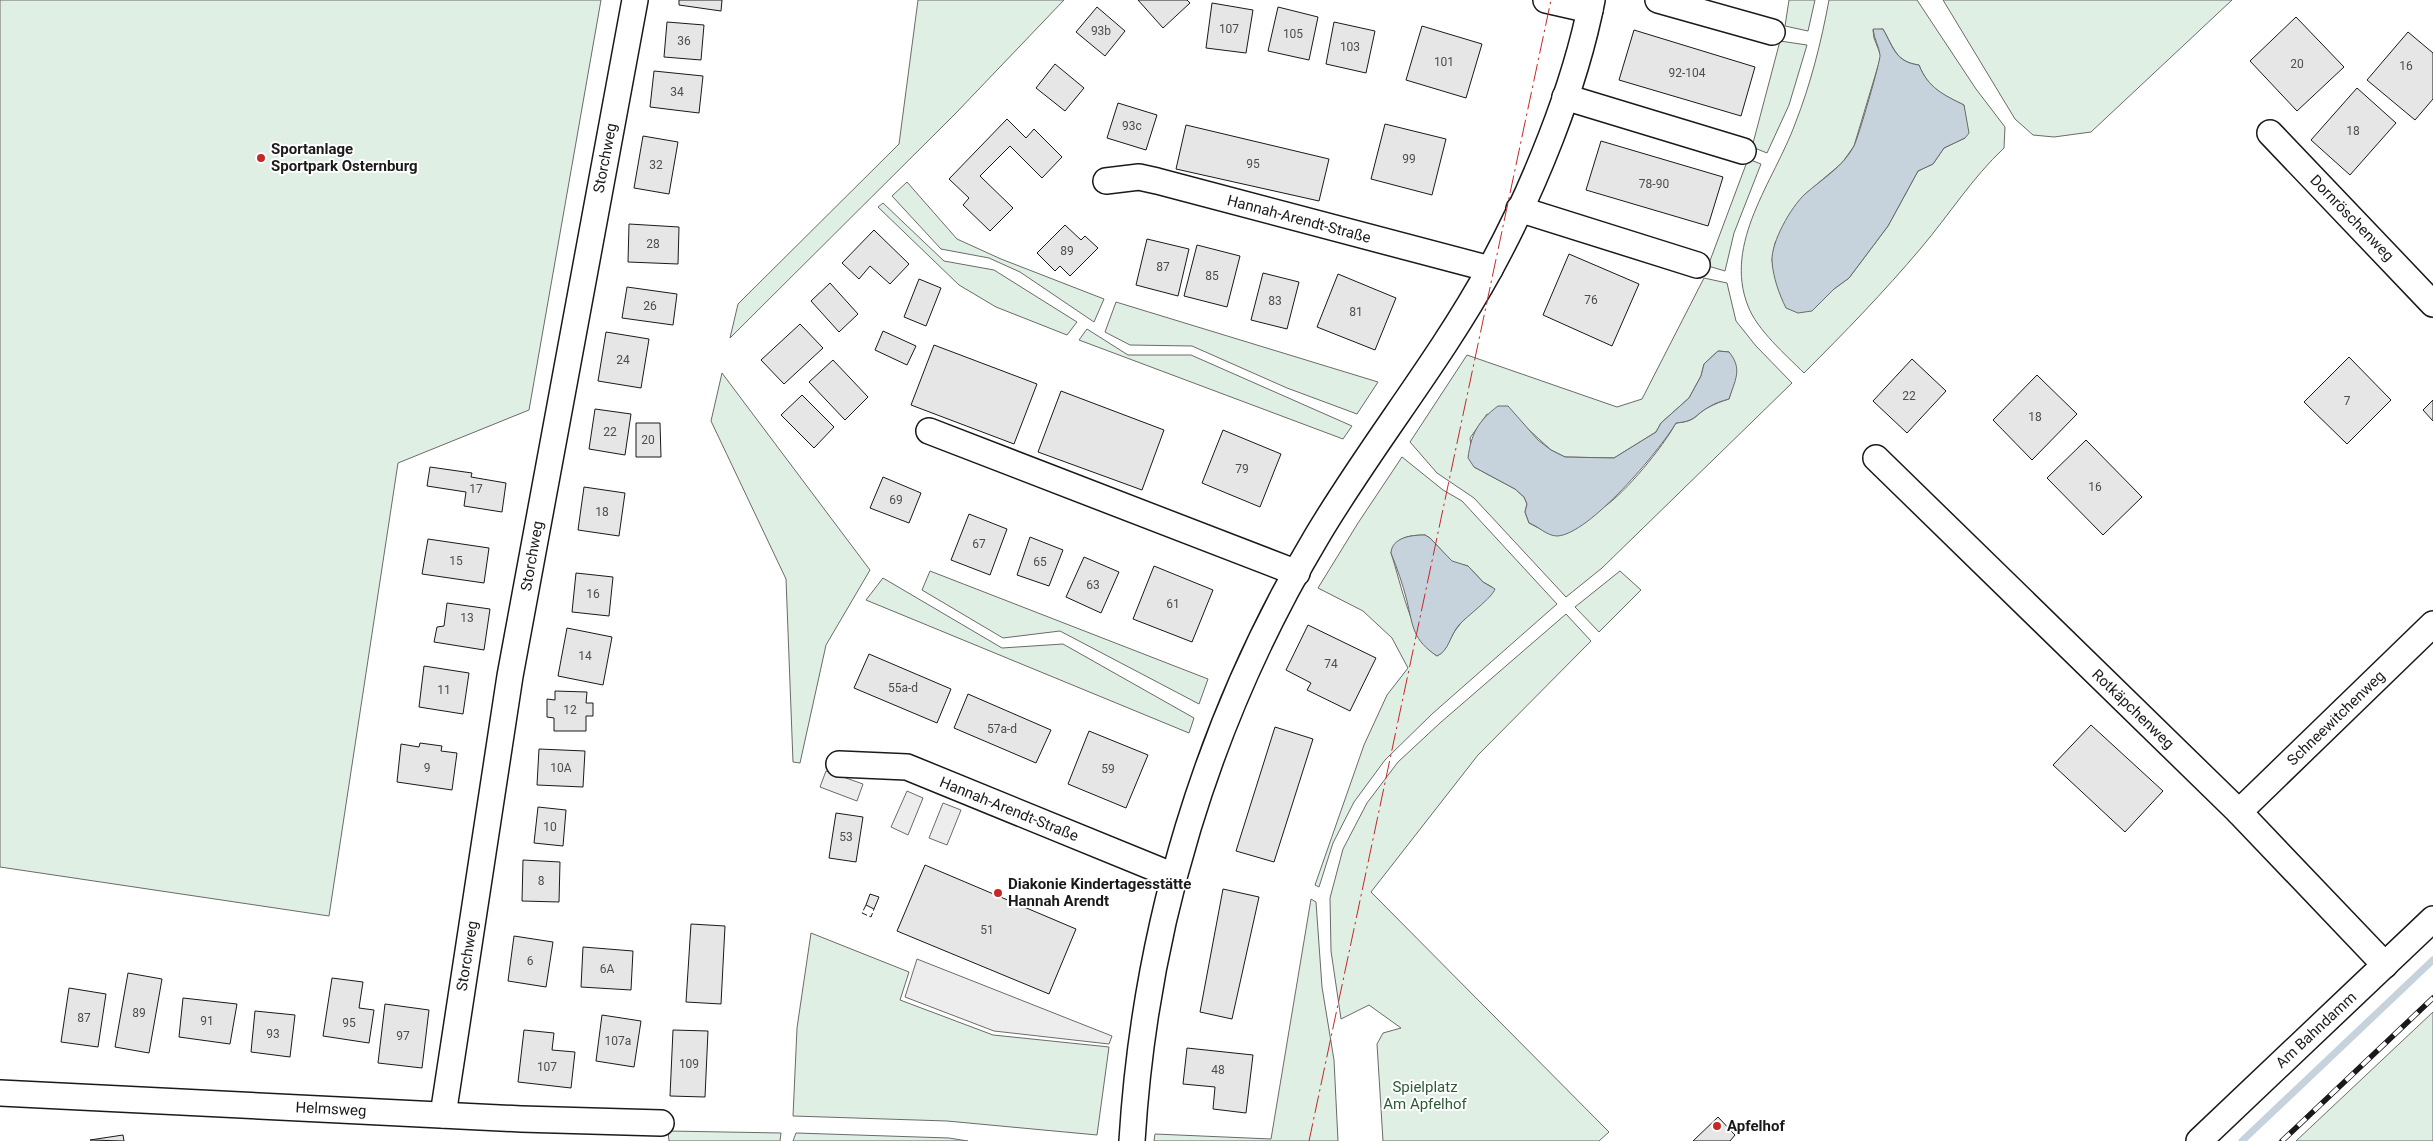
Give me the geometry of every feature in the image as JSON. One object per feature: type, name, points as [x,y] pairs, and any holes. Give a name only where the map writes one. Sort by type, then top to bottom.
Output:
[{"type":"street","name":"Storchweg","points":[[443,1115],[510,676],[635,0]]},
{"type":"street","points":[[1132,1141],[1140,1044],[1161,928],[1193,805],[1209,761],[1255,651],[1297,573],[1346,490],[1454,328],[1490,269],[1519,209],[1565,97],[1591,5],[1546,0]]},
{"type":"street","points":[[1658,0],[1772,32]]},
{"type":"street","points":[[1565,97],[1743,151]]},
{"type":"street","name":"Dornröschenweg","points":[[2270,133],[2433,304]]},
{"type":"street","name":"Hannah-Arendt-Straße","points":[[1106,181],[1139,177],[1157,181],[1490,269]]},
{"type":"street","points":[[1519,209],[1697,265]]},
{"type":"street","points":[[929,431],[1297,573]]},
{"type":"street","name":"Rotkäpchenweg","points":[[1876,458],[2239,812],[2385,965]]},
{"type":"street","name":"Schneewitchenweg","points":[[2239,812],[2433,624]]},
{"type":"street","name":"Hannah-Arendt-Straße","points":[[839,764],[907,768],[1174,876]]},
{"type":"street","name":"Am Bahndamm","points":[[2199,1141],[2433,920]]},
{"type":"street","name":"Helmsweg","points":[[0,1093],[443,1115],[522,1130],[661,1123]]},
{"type":"green space","points":[[0,0],[601,0],[529,410],[398,463],[329,916],[0,867]]},
{"type":"green space","points":[[918,0],[1064,0],[955,114],[730,338],[738,304],[899,144]]},
{"type":"green space","points":[[1789,0],[1815,0],[1808,31],[1785,26]]},
{"type":"green space","points":[[1829,0],[1917,0],[1976,89],[2005,127],[2004,148],[1981,172],[1893,280],[1804,373],[1773,342],[1752,315],[1742,282],[1742,259],[1746,236],[1754,213],[1786,146],[1801,109],[1815,63]],"holes":[[[1883,29],[1900,57],[1905,61],[1919,65],[1927,80],[1937,90],[1964,105],[1965,138],[1944,148],[1933,164],[1918,171],[1888,226],[1849,278],[1834,289],[1812,311],[1774,270],[1772,260],[1775,243],[1803,196],[1842,163],[1854,146],[1881,56],[1873,30]]]},
{"type":"green space","points":[[1943,0],[2232,0],[2091,132],[2054,137],[2033,135],[2015,119]]},
{"type":"green space","points":[[1780,41],[1807,45],[1789,105],[1767,153],[1752,147]]},
{"type":"green space","points":[[1748,159],[1761,164],[1734,233],[1725,271],[1708,266]]},
{"type":"green space","points":[[907,182],[957,239],[1001,259],[1104,299],[1094,322],[1020,272],[989,258],[941,249],[892,196]]},
{"type":"green space","points":[[883,203],[944,261],[994,270],[1077,322],[1067,335],[996,307],[959,285],[878,207]]},
{"type":"green space","points":[[1704,278],[1727,283],[1736,321],[1756,346],[1792,383],[1602,568],[1566,597],[1474,498],[1437,473],[1410,442],[1467,355],[1617,407],[1642,399]],"holes":[[[1718,351],[1729,352],[1732,389],[1729,399],[1709,407],[1692,419],[1676,423],[1653,456],[1623,491],[1604,507],[1584,518],[1548,533],[1529,523],[1525,512],[1527,504],[1524,497],[1515,489],[1474,467],[1470,438],[1487,414],[1527,428],[1551,450],[1565,457],[1614,458],[1656,432],[1661,423],[1689,398],[1701,376],[1704,364]]]},
{"type":"green space","points":[[1116,302],[1378,382],[1357,414],[1287,388],[1192,346],[1130,345],[1105,332]]},
{"type":"green space","points":[[1087,329],[1128,355],[1191,355],[1352,426],[1343,439],[1079,340]]},
{"type":"green space","points":[[722,373],[870,570],[826,645],[800,763],[793,762],[786,579],[711,421]]},
{"type":"green space","points":[[1402,457],[1443,490],[1462,501],[1557,604],[1432,714],[1385,760],[1354,802],[1333,843],[1319,887],[1315,885],[1364,745],[1387,695],[1408,668],[1392,638],[1363,611],[1318,588]],"holes":[[[1425,535],[1452,562],[1468,566],[1483,582],[1492,587],[1457,628],[1446,647],[1437,656],[1420,637],[1414,624],[1391,553],[1396,543],[1404,538]]]},
{"type":"green space","points":[[930,571],[1208,679],[1199,704],[1060,631],[1003,638],[922,590]]},
{"type":"green space","points":[[1620,571],[1641,590],[1599,632],[1575,607]]},
{"type":"green space","points":[[883,578],[1002,648],[1063,644],[1194,718],[1189,733],[866,600]]},
{"type":"green space","name":"Spielplatz Am Apfelhof","points":[[1566,614],[1591,641],[1478,755],[1371,892],[1609,1132],[1599,1141],[1383,1141],[1377,1044],[1383,1033],[1401,1028],[1369,1005],[1341,1019],[1331,951],[1330,898],[1343,849],[1367,803],[1398,762],[1440,723]]},
{"type":"green space","points":[[1311,899],[1316,902],[1322,987],[1334,1060],[1338,1141],[1154,1141],[1155,1134],[1271,1139]]},
{"type":"green space","points":[[811,933],[909,972],[900,1000],[993,1035],[1109,1047],[1097,1135],[947,1121],[793,1116],[797,1028]]},
{"type":"green space","points":[[2433,1012],[2433,1141],[2296,1141]]},
{"type":"green space","points":[[668,1131],[781,1133],[780,1141],[669,1141]]},
{"type":"green space","points":[[796,1133],[949,1138],[968,1141],[793,1141]]},
{"type":"shaded area","points":[[1873,29],[1883,29],[1900,58],[1919,65],[1927,80],[1937,90],[1964,105],[1969,133],[1965,138],[1944,148],[1933,164],[1918,171],[1888,226],[1849,278],[1834,289],[1812,311],[1798,313],[1786,308],[1779,291],[1772,261],[1775,244],[1788,216],[1800,200],[1844,160],[1854,146],[1869,99],[1880,55]]},
{"type":"shaded area","points":[[1718,351],[1729,352],[1736,364],[1737,375],[1729,399],[1711,406],[1692,419],[1676,423],[1668,436],[1623,489],[1587,522],[1571,532],[1553,536],[1529,523],[1525,512],[1527,504],[1524,497],[1515,489],[1474,467],[1468,458],[1471,442],[1485,417],[1498,406],[1508,406],[1538,440],[1551,450],[1565,457],[1614,458],[1656,432],[1661,423],[1689,398],[1701,376],[1704,364]]},
{"type":"shaded area","points":[[1425,535],[1452,561],[1468,566],[1483,582],[1495,589],[1459,625],[1447,647],[1437,656],[1423,644],[1415,632],[1404,589],[1391,553],[1395,543],[1399,540],[1409,536]]},
{"type":"shaded area","points":[[826,771],[863,784],[857,801],[820,787]]},
{"type":"shaded area","points":[[907,791],[923,798],[908,835],[891,827]]},
{"type":"shaded area","points":[[943,803],[961,810],[947,845],[929,838]]},
{"type":"shaded area","points":[[917,959],[1112,1036],[1109,1044],[994,1031],[905,997]]},
{"type":"building","points":[[679,0],[722,0],[721,11],[679,5]]},
{"type":"building","points":[[1138,0],[1187,0],[1190,3],[1163,28]]},
{"type":"building","points":[[1212,3],[1253,10],[1246,53],[1206,48]]},
{"type":"building","points":[[1097,7],[1125,31],[1105,56],[1076,32]]},
{"type":"building","points":[[1278,7],[1318,17],[1309,60],[1268,51]]},
{"type":"building","points":[[2296,17],[2344,67],[2297,111],[2250,61]]},
{"type":"building","points":[[667,22],[704,25],[701,60],[664,57]]},
{"type":"building","points":[[1334,22],[1375,31],[1366,73],[1326,64]]},
{"type":"building","points":[[1422,26],[1482,44],[1466,98],[1406,80]]},
{"type":"building","points":[[1634,30],[1755,67],[1741,116],[1619,80]]},
{"type":"building","points":[[2408,32],[2433,53],[2433,99],[2415,120],[2367,80]]},
{"type":"building","points":[[1055,64],[1084,88],[1065,111],[1036,88]]},
{"type":"building","points":[[654,71],[703,76],[699,113],[650,107]]},
{"type":"building","points":[[2357,88],[2396,123],[2350,175],[2311,140]]},
{"type":"building","points":[[1118,103],[1157,115],[1146,150],[1107,138]]},
{"type":"building","points":[[1007,119],[1026,138],[1034,129],[1062,157],[1042,178],[1010,146],[980,176],[1013,208],[990,231],[963,205],[969,198],[949,179]]},
{"type":"building","points":[[1385,124],[1446,139],[1432,195],[1371,179]]},
{"type":"building","points":[[1186,125],[1329,159],[1319,201],[1176,169]]},
{"type":"building","points":[[643,136],[678,142],[669,194],[634,188]]},
{"type":"building","points":[[1601,141],[1723,177],[1708,226],[1586,190]]},
{"type":"building","points":[[629,224],[679,227],[678,264],[628,262]]},
{"type":"building","points":[[1065,225],[1081,240],[1085,236],[1098,248],[1070,276],[1060,266],[1055,271],[1037,253]]},
{"type":"building","points":[[874,230],[909,264],[890,284],[870,266],[859,279],[842,263]]},
{"type":"building","points":[[1147,239],[1189,249],[1178,296],[1136,285]]},
{"type":"building","points":[[1197,245],[1240,256],[1227,307],[1184,296]]},
{"type":"building","points":[[1569,254],[1639,284],[1612,346],[1543,315]]},
{"type":"building","points":[[1263,273],[1299,282],[1287,329],[1251,320]]},
{"type":"building","points":[[1338,274],[1396,298],[1375,350],[1317,327]]},
{"type":"building","points":[[919,279],[941,288],[926,326],[904,317]]},
{"type":"building","points":[[830,283],[858,314],[839,332],[811,301]]},
{"type":"building","points":[[627,287],[677,294],[673,325],[622,318]]},
{"type":"building","points":[[800,324],[823,348],[784,384],[761,360]]},
{"type":"building","points":[[883,331],[916,346],[907,365],[875,350]]},
{"type":"building","points":[[606,332],[649,339],[641,388],[598,381]]},
{"type":"building","points":[[934,345],[1037,384],[1014,444],[911,405]]},
{"type":"building","points":[[2349,357],[2391,400],[2347,444],[2304,402]]},
{"type":"building","points":[[1912,359],[1946,391],[1907,433],[1873,401]]},
{"type":"building","points":[[833,360],[868,397],[845,420],[809,382]]},
{"type":"building","points":[[2037,375],[2077,414],[2032,460],[1993,420]]},
{"type":"building","points":[[1061,391],[1164,430],[1142,490],[1038,452]]},
{"type":"building","points":[[802,395],[834,427],[814,448],[781,415]]},
{"type":"building","points":[[2433,400],[2433,421],[2423,410]]},
{"type":"building","points":[[595,409],[631,414],[625,455],[589,449]]},
{"type":"building","points":[[636,423],[660,423],[661,457],[636,457]]},
{"type":"building","points":[[1223,430],[1281,454],[1260,507],[1202,483]]},
{"type":"building","points":[[2086,440],[2142,497],[2103,535],[2047,478]]},
{"type":"building","points":[[430,467],[472,473],[471,477],[506,483],[502,512],[464,506],[466,492],[427,486]]},
{"type":"building","points":[[883,477],[921,493],[909,523],[870,508]]},
{"type":"building","points":[[584,487],[625,493],[619,536],[578,530]]},
{"type":"building","points":[[969,514],[1007,529],[990,575],[951,560]]},
{"type":"building","points":[[1030,537],[1063,550],[1049,586],[1017,575]]},
{"type":"building","points":[[428,539],[489,548],[484,583],[422,574]]},
{"type":"building","points":[[1084,557],[1119,572],[1101,613],[1066,597]]},
{"type":"building","points":[[1154,566],[1213,590],[1192,642],[1133,619]]},
{"type":"building","points":[[576,573],[613,577],[609,616],[572,612]]},
{"type":"building","points":[[447,603],[490,609],[484,650],[434,642],[437,627],[444,626]]},
{"type":"building","points":[[1308,625],[1376,658],[1350,711],[1307,690],[1311,683],[1286,670]]},
{"type":"building","points":[[567,628],[612,637],[603,685],[558,676]]},
{"type":"building","points":[[869,654],[951,689],[937,723],[854,688]]},
{"type":"building","points":[[424,666],[469,673],[463,714],[419,707]]},
{"type":"building","points":[[555,691],[587,692],[586,703],[593,703],[593,716],[586,716],[586,731],[554,731],[554,718],[547,717],[547,699],[555,700]]},
{"type":"building","points":[[968,694],[1051,730],[1036,763],[954,728]]},
{"type":"building","points":[[2091,725],[2163,791],[2125,832],[2053,765]]},
{"type":"building","points":[[1275,727],[1313,739],[1274,862],[1236,851]]},
{"type":"building","points":[[1089,731],[1148,755],[1126,808],[1068,784]]},
{"type":"building","points":[[420,743],[442,746],[441,751],[457,753],[452,790],[397,782],[401,744],[419,747]]},
{"type":"building","points":[[539,749],[585,751],[583,787],[537,785]]},
{"type":"building","points":[[538,807],[566,810],[563,846],[534,843]]},
{"type":"building","points":[[836,813],[863,817],[856,862],[829,858]]},
{"type":"building","points":[[523,860],[560,862],[559,902],[522,901]]},
{"type":"building","points":[[925,865],[1076,929],[1049,994],[897,931]]},
{"type":"building","points":[[1223,889],[1259,897],[1232,1019],[1200,1012]]},
{"type":"building","points":[[870,894],[879,897],[874,909],[866,905]]},
{"type":"building","points":[[691,924],[725,926],[721,1004],[686,1002]]},
{"type":"building","points":[[514,936],[553,942],[546,987],[508,981]]},
{"type":"building","points":[[583,947],[633,951],[631,990],[581,987]]},
{"type":"building","points":[[128,973],[162,979],[149,1053],[115,1047]]},
{"type":"building","points":[[332,978],[363,982],[359,1008],[374,1010],[369,1043],[323,1036]]},
{"type":"building","points":[[69,988],[106,994],[98,1047],[61,1042]]},
{"type":"building","points":[[183,998],[237,1004],[230,1044],[179,1037]]},
{"type":"building","points":[[385,1004],[429,1010],[422,1068],[378,1063]]},
{"type":"building","points":[[255,1011],[295,1015],[290,1057],[251,1052]]},
{"type":"building","points":[[602,1015],[641,1021],[634,1067],[596,1061]]},
{"type":"building","points":[[524,1030],[554,1033],[552,1050],[575,1052],[571,1088],[518,1082]]},
{"type":"building","points":[[673,1030],[708,1031],[705,1097],[670,1096]]},
{"type":"building","points":[[1187,1048],[1253,1055],[1246,1113],[1213,1109],[1215,1087],[1183,1084]]},
{"type":"building","name":"Apfelhof","points":[[1718,1117],[1735,1135],[1730,1141],[1693,1141]]},
{"type":"building","points":[[123,1135],[124,1141],[90,1140]]},
{"type":"waterway","points":[[2242,1141],[2433,960]]},
{"type":"railway","points":[[2282,1141],[2433,998]]},
{"type":"fence","points":[[866,905],[862,913],[871,917],[874,909]]},
{"type":"power","points":[[1309,1141],[1551,0]]},
{"type":"place","name":"Sportanlage Sportpark Osternburg","points":[[261,158]]},
{"type":"place","name":"Diakonie Kindertagesstätte Hannah Arendt","points":[[998,893]]},
{"type":"place","name":"Apfelhof","points":[[1717,1126]]}]
